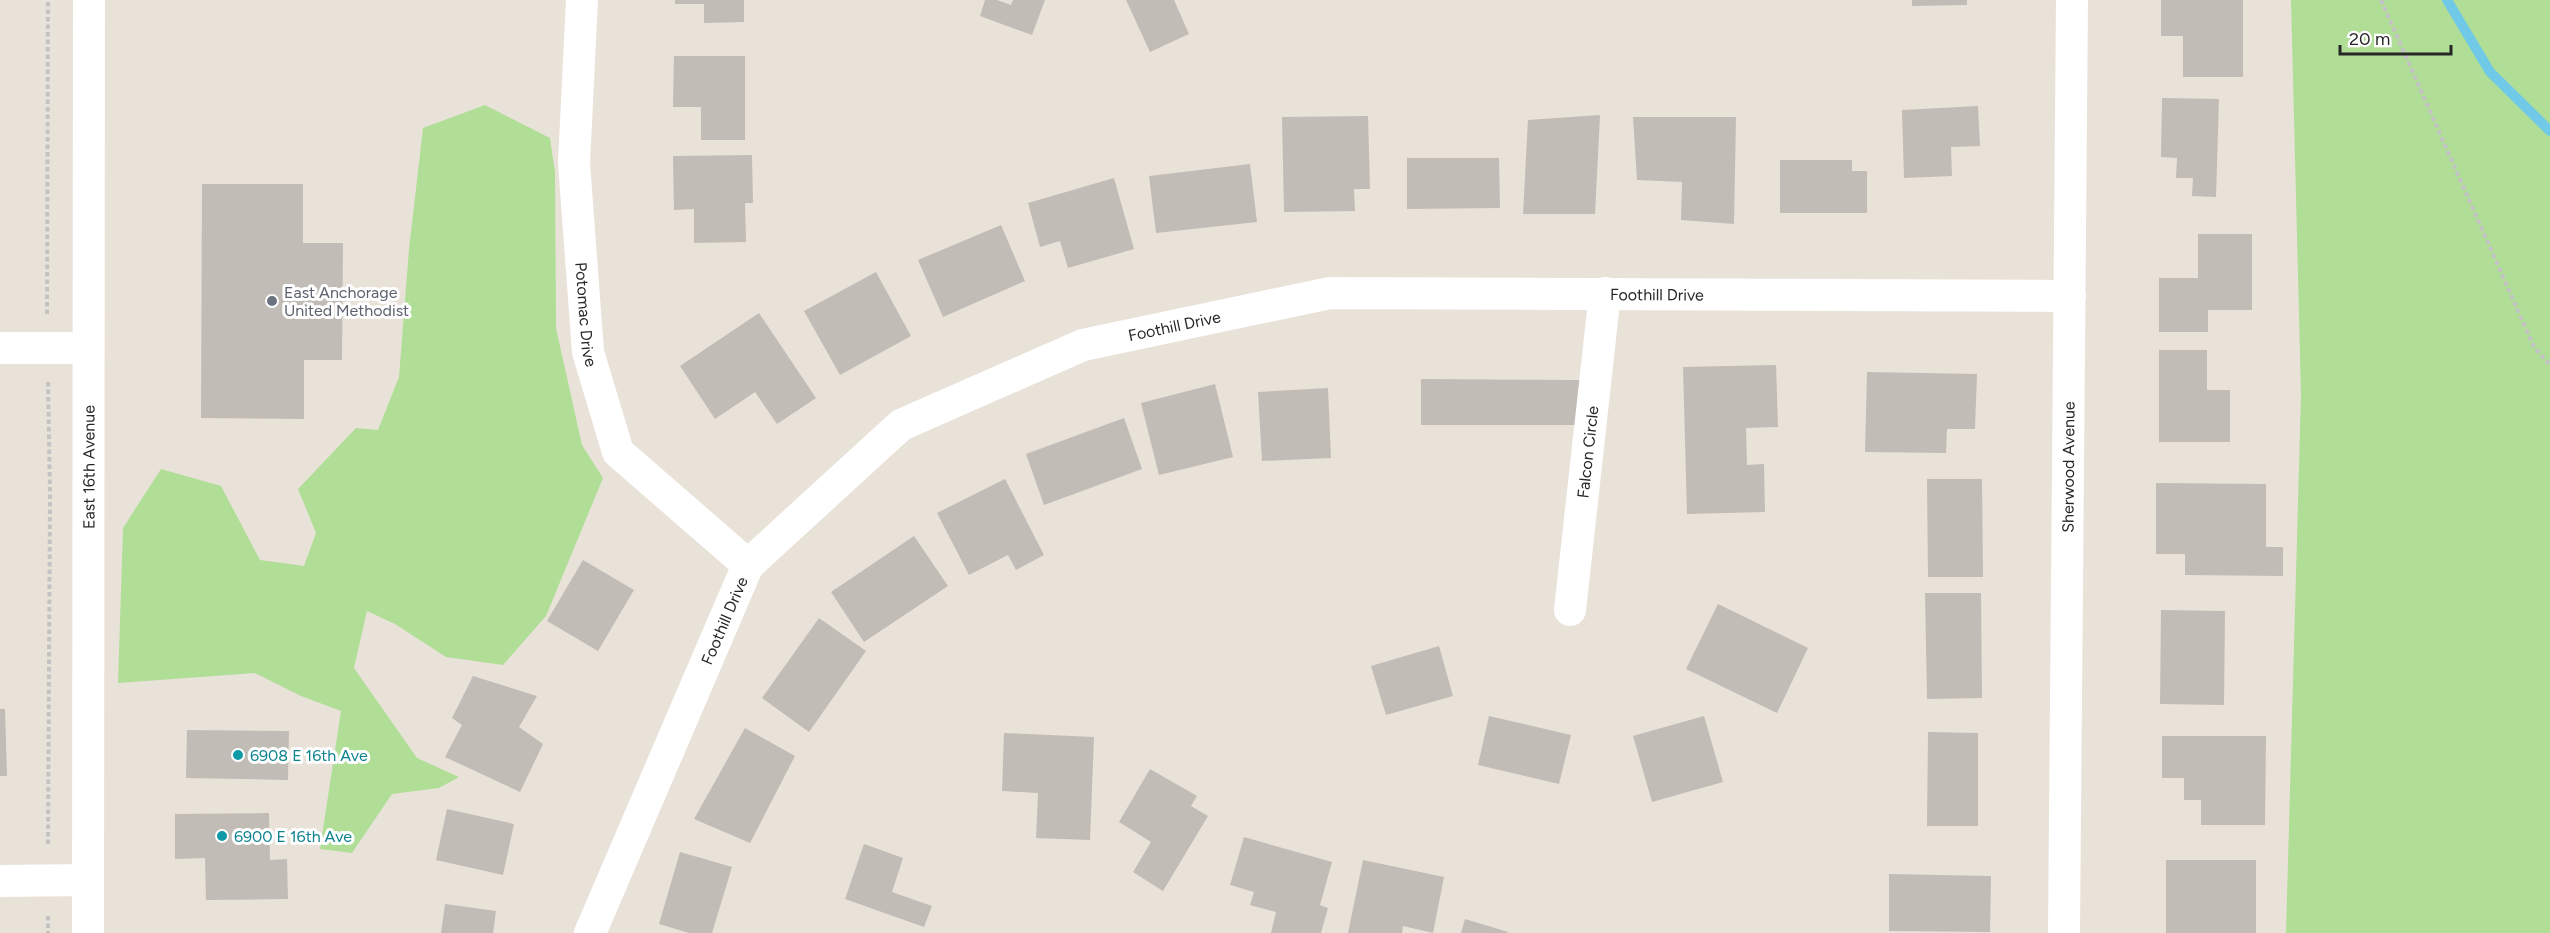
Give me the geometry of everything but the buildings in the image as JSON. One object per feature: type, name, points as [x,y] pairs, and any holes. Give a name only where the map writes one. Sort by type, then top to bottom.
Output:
[{"type":"street","name":"East 16th Avenue","points":[[88,933],[89,0]]},
{"type":"street","name":"Potomac Drive","points":[[582,0],[574,163],[588,352],[618,452],[748,565]]},
{"type":"street","name":"Sherwood Avenue","points":[[2064,933],[2072,0]]},
{"type":"street","name":"Foothill Drive","points":[[590,933],[748,565],[902,425],[1083,345],[1330,293],[2070,296]]},
{"type":"street","name":"Falcon Circle","points":[[1570,610],[1605,293]]},
{"type":"street","points":[[0,348],[88,348]]},
{"type":"street","points":[[0,881],[88,880]]},
{"type":"path","points":[[48,0],[50,494],[48,933]]},
{"type":"path","points":[[2381,0],[2534,347],[2550,365]]},
{"type":"green space","points":[[2291,0],[2550,0],[2550,933],[2286,933],[2301,394]]},
{"type":"green space","points":[[485,105],[550,138],[555,172],[556,328],[582,445],[603,478],[546,616],[503,665],[446,657],[395,624],[367,611],[354,668],[417,758],[459,777],[439,788],[392,794],[352,853],[320,849],[341,711],[301,696],[255,673],[118,683],[123,528],[161,469],[221,486],[260,560],[304,566],[316,533],[298,489],[356,428],[378,430],[399,377],[409,249],[423,128]]},
{"type":"waterway","points":[[2447,0],[2490,72],[2550,131]]},
{"type":"place","name":"East Anchorage United Methodist","points":[[272,301]]},
{"type":"place","name":"6908 E 16th Ave","points":[[238,755]]},
{"type":"place","name":"6900 E 16th Ave","points":[[222,836]]}]
